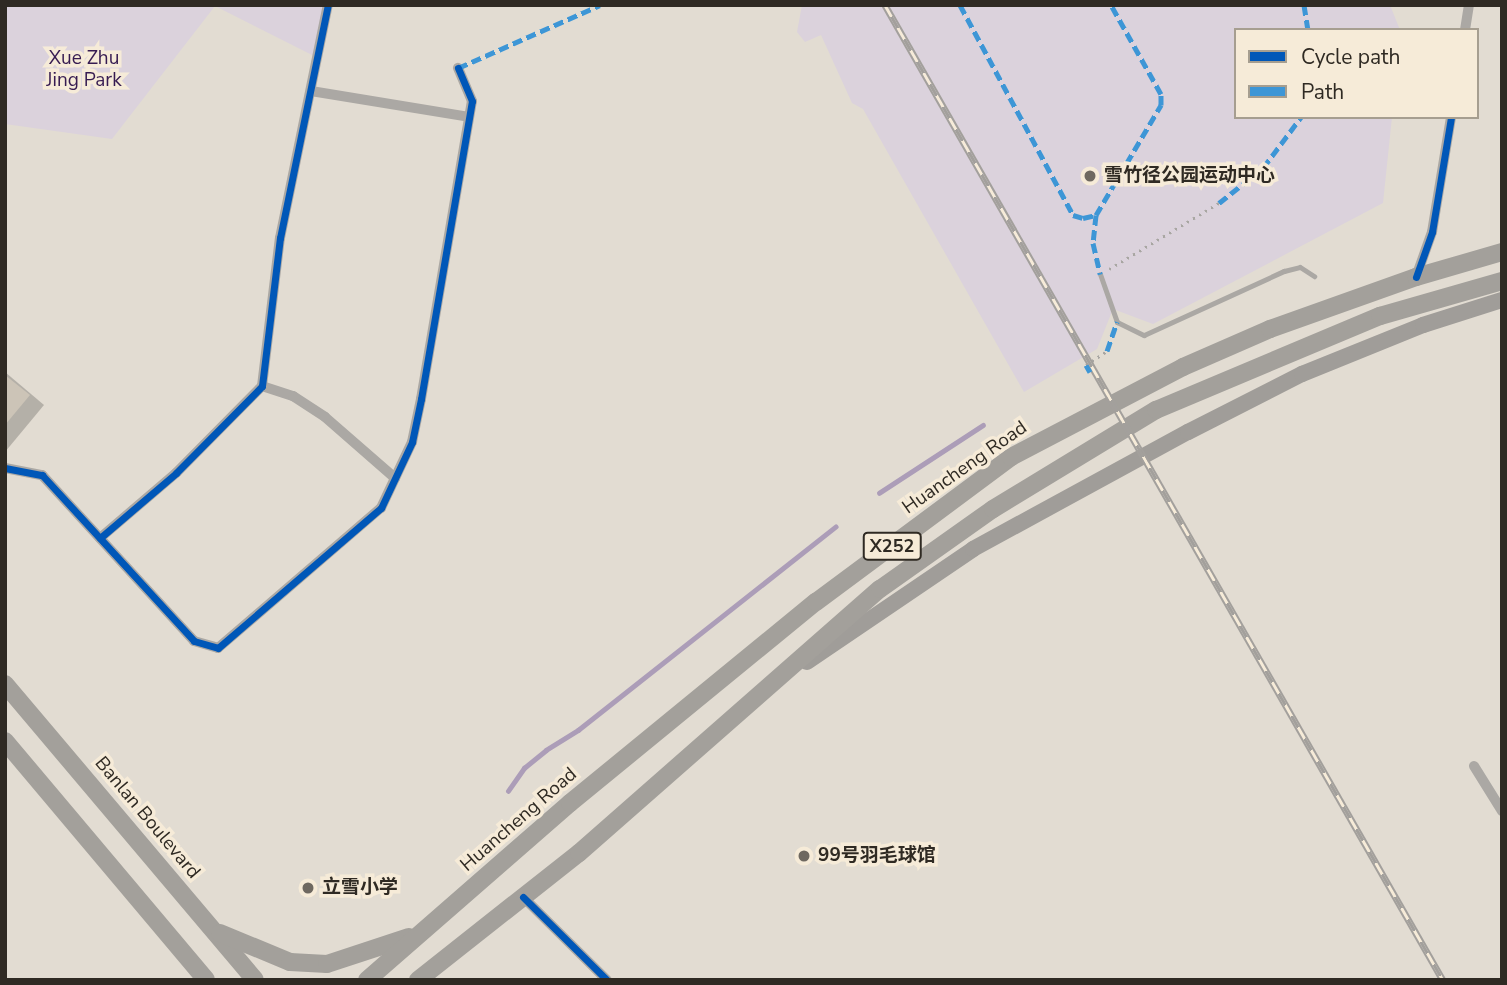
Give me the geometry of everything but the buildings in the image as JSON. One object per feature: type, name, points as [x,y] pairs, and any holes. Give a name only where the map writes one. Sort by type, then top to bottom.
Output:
[{"type":"main road","name":"Huancheng Road","points":[[366,980],[570,803],[816,602],[1011,457],[1184,367],[1270,329],[1416,277],[1502,252]]},
{"type":"main road","name":"X252","points":[[418,980],[432,972],[579,853],[880,589],[993,509],[1156,410],[1380,316],[1502,281]]},
{"type":"main road","points":[[753,699],[973,549],[1066,496],[1302,374],[1423,325],[1502,300]]},
{"type":"main road","name":"Banlan Boulevard","points":[[5,684],[255,980]]},
{"type":"main road","points":[[5,741],[195,972],[206,980]]},
{"type":"main road","points":[[216,931],[290,962],[327,964],[422,933]]},
{"type":"street","points":[[100,538],[176,473],[262,386],[280,238],[328,5]]},
{"type":"street","points":[[1465,28],[1469,5]]},
{"type":"street","points":[[5,468],[42,475],[194,641],[218,648],[380,508],[412,442],[472,101],[458,68]]},
{"type":"street","points":[[310,91],[469,117]]},
{"type":"street","points":[[1416,277],[1432,232],[1451,119]]},
{"type":"street","points":[[262,386],[293,396],[325,417],[395,478]]},
{"type":"street","points":[[1474,766],[1502,811]]},
{"type":"street","points":[[523,897],[607,980]]},
{"type":"lane","points":[[1100,274],[1117,322],[1144,335],[1284,271],[1300,267],[1314,276]]},
{"type":"path","points":[[1100,274],[1219,203]]},
{"type":"path","points":[[1086,365],[1107,351]]},
{"type":"green space","name":"Xue Zhu Jing Park","points":[[5,5],[331,5],[320,59],[215,6],[112,139],[5,124]]},
{"type":"green space","points":[[802,5],[1390,5],[1399,28],[1234,28],[1234,119],[1392,119],[1383,203],[1153,324],[1113,309],[1097,349],[1024,392],[863,109],[852,103],[821,35],[805,42],[797,32]]},
{"type":"waterway","points":[[879,493],[983,425]]},
{"type":"waterway","points":[[508,791],[524,768],[546,750],[578,730],[835,527]]},
{"type":"railway","points":[[885,5],[1443,980]]},
{"type":"marked path","points":[[458,68],[600,5]]},
{"type":"marked path","points":[[960,5],[1073,215],[1083,218],[1096,215],[1161,105],[1161,94],[1111,5]]},
{"type":"marked path","points":[[1304,5],[1308,28]]},
{"type":"marked path","points":[[1219,203],[1263,168],[1300,119]]},
{"type":"marked path","points":[[1096,215],[1093,243],[1100,274]]},
{"type":"marked path","points":[[1107,351],[1117,322]]},
{"type":"marked path","points":[[1086,365],[1090,372]]},
{"type":"cycle path","points":[[100,538],[176,473],[262,386],[280,238],[328,5]]},
{"type":"cycle path","points":[[5,468],[42,475],[194,641],[218,648],[381,508],[412,442],[421,399],[472,101],[458,68]]},
{"type":"cycle path","points":[[1416,277],[1432,232],[1451,119]]},
{"type":"cycle path","points":[[523,897],[607,980]]},
{"type":"place","name":"雪竹径公园运动中心","points":[[1090,176]]},
{"type":"place","name":"99号羽毛球馆","points":[[804,856]]},
{"type":"place","name":"立雪小学","points":[[308,888]]}]
